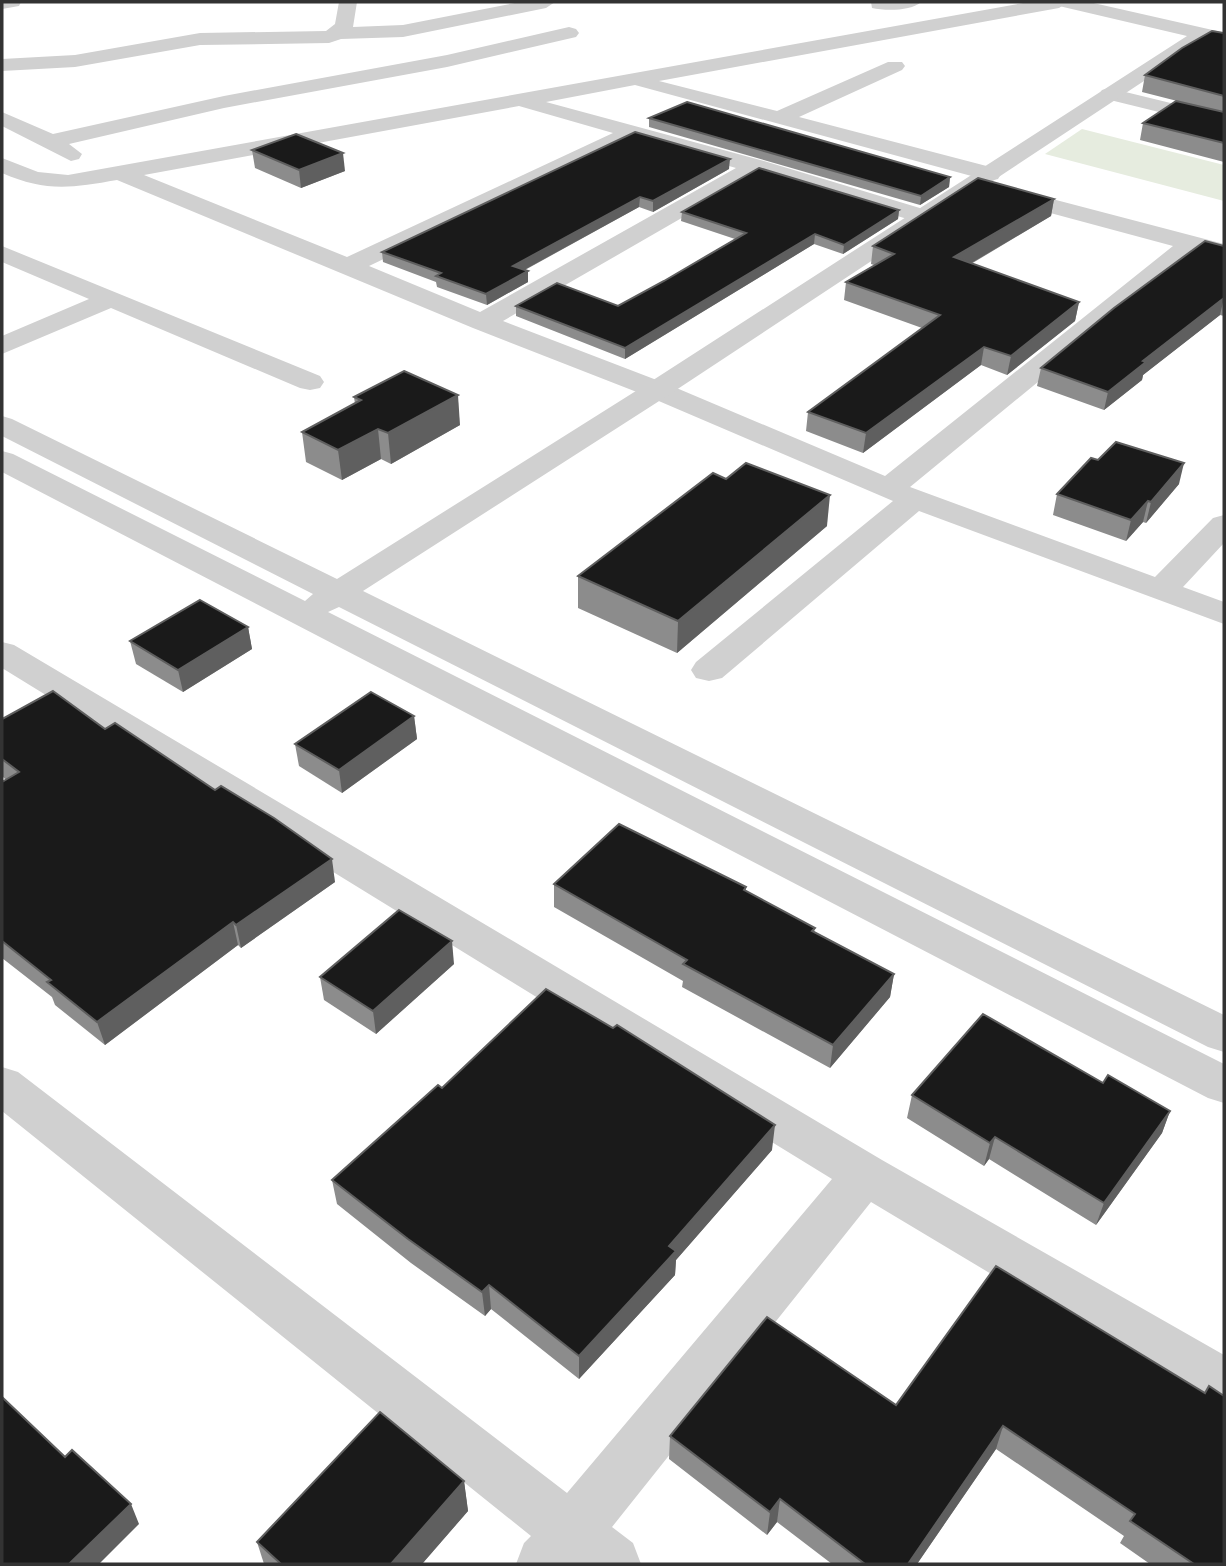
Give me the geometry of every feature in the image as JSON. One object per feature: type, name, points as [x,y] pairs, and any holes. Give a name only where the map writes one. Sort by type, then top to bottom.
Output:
[{"type":"street","points":[[2,3],[12,2]]},
{"type":"street","points":[[339,33],[346,21],[348,2]]},
{"type":"street","points":[[2,65],[75,61],[200,39],[322,38],[339,33],[403,31],[546,2]]},
{"type":"street","points":[[879,4],[912,2]]},
{"type":"street","points":[[2,165],[49,182],[111,175],[1059,2]]},
{"type":"street","points":[[1066,2],[1214,36]]},
{"type":"street","points":[[51,141],[224,102],[420,65],[569,33]]},
{"type":"street","points":[[304,614],[657,390],[982,180],[1109,94],[1214,36]]},
{"type":"street","points":[[420,65],[439,79]]},
{"type":"street","points":[[778,118],[895,66]]},
{"type":"street","points":[[631,80],[778,118],[1224,252]]},
{"type":"street","points":[[459,93],[478,107]]},
{"type":"street","points":[[1109,94],[1224,122]]},
{"type":"street","points":[[515,100],[756,166],[924,217]]},
{"type":"street","points":[[2,118],[51,141],[111,175],[349,266],[482,322],[657,390],[901,494],[1224,614]]},
{"type":"street","points":[[349,266],[633,132]]},
{"type":"street","points":[[482,322],[756,166]]},
{"type":"street","points":[[709,670],[901,494],[1192,243]]},
{"type":"street","points":[[2,253],[310,382]]},
{"type":"street","points":[[2,346],[110,299]]},
{"type":"street","points":[[2,425],[1224,1035]]},
{"type":"street","points":[[2,460],[1224,1085]]},
{"type":"street","points":[[105,513],[140,495]]},
{"type":"street","points":[[1161,590],[1224,525]]},
{"type":"street","points":[[2,653],[865,1174],[1224,1384]]},
{"type":"street","points":[[793,866],[822,835]]},
{"type":"street","points":[[2,1085],[576,1553],[865,1174]]},
{"type":"shaded area","points":[[1082,129],[1224,165],[1224,201],[1045,154]]},
{"type":"building","points":[[1212,31],[1224,33],[1224,96],[1145,75],[1182,48]]},
{"type":"building","points":[[1176,101],[1224,112],[1224,143],[1143,123]]},
{"type":"building","points":[[687,102],[950,177],[921,196],[649,118]]},
{"type":"building","points":[[635,132],[730,159],[653,201],[640,197],[513,266],[528,271],[486,294],[436,276],[441,273],[382,252]]},
{"type":"building","points":[[296,134],[343,153],[299,170],[252,150]]},
{"type":"building","points":[[759,168],[899,210],[844,245],[815,234],[625,348],[516,306],[557,283],[618,306],[664,281],[746,233],[682,212]]},
{"type":"building","points":[[978,178],[1054,199],[954,257],[1079,302],[1011,356],[984,347],[866,433],[808,412],[940,315],[846,282],[894,254],[873,246]]},
{"type":"building","points":[[1205,241],[1224,246],[1224,298],[1108,392],[1041,368],[1114,308]]},
{"type":"building","points":[[404,371],[458,395],[388,433],[378,429],[338,450],[302,432],[361,400],[354,397]]},
{"type":"building","points":[[1116,442],[1184,463],[1151,502],[1148,501],[1131,520],[1057,494],[1091,458],[1098,460]]},
{"type":"building","points":[[746,463],[830,495],[678,621],[578,576],[713,473],[726,479]]},
{"type":"building","points":[[200,600],[248,627],[178,670],[130,641]]},
{"type":"building","points":[[53,691],[105,729],[115,723],[215,790],[221,786],[274,818],[332,859],[236,925],[233,922],[97,1022],[47,982],[51,980],[2,941],[2,782],[19,772],[2,759],[2,719]]},
{"type":"building","points":[[371,692],[414,716],[339,770],[295,744]]},
{"type":"building","points":[[619,824],[746,887],[744,890],[815,928],[812,931],[894,974],[833,1045],[683,964],[687,960],[554,884]]},
{"type":"building","points":[[399,910],[452,941],[373,1011],[320,977]]},
{"type":"building","points":[[546,989],[613,1028],[617,1025],[775,1125],[669,1246],[676,1251],[579,1356],[489,1285],[482,1292],[332,1180],[438,1085],[442,1088]]},
{"type":"building","points":[[983,1014],[1103,1083],[1108,1075],[1170,1111],[1104,1203],[995,1137],[990,1143],[912,1095]]},
{"type":"building","points":[[996,1266],[1205,1393],[1209,1386],[1224,1396],[1224,1564],[1194,1564],[1130,1521],[1135,1514],[1003,1426],[908,1564],[865,1564],[780,1499],[770,1512],[670,1436],[767,1317],[896,1405]]},
{"type":"building","points":[[2,1397],[65,1457],[72,1450],[131,1504],[69,1564],[2,1564]]},
{"type":"building","points":[[380,1412],[464,1481],[391,1564],[281,1564],[257,1542]]}]
